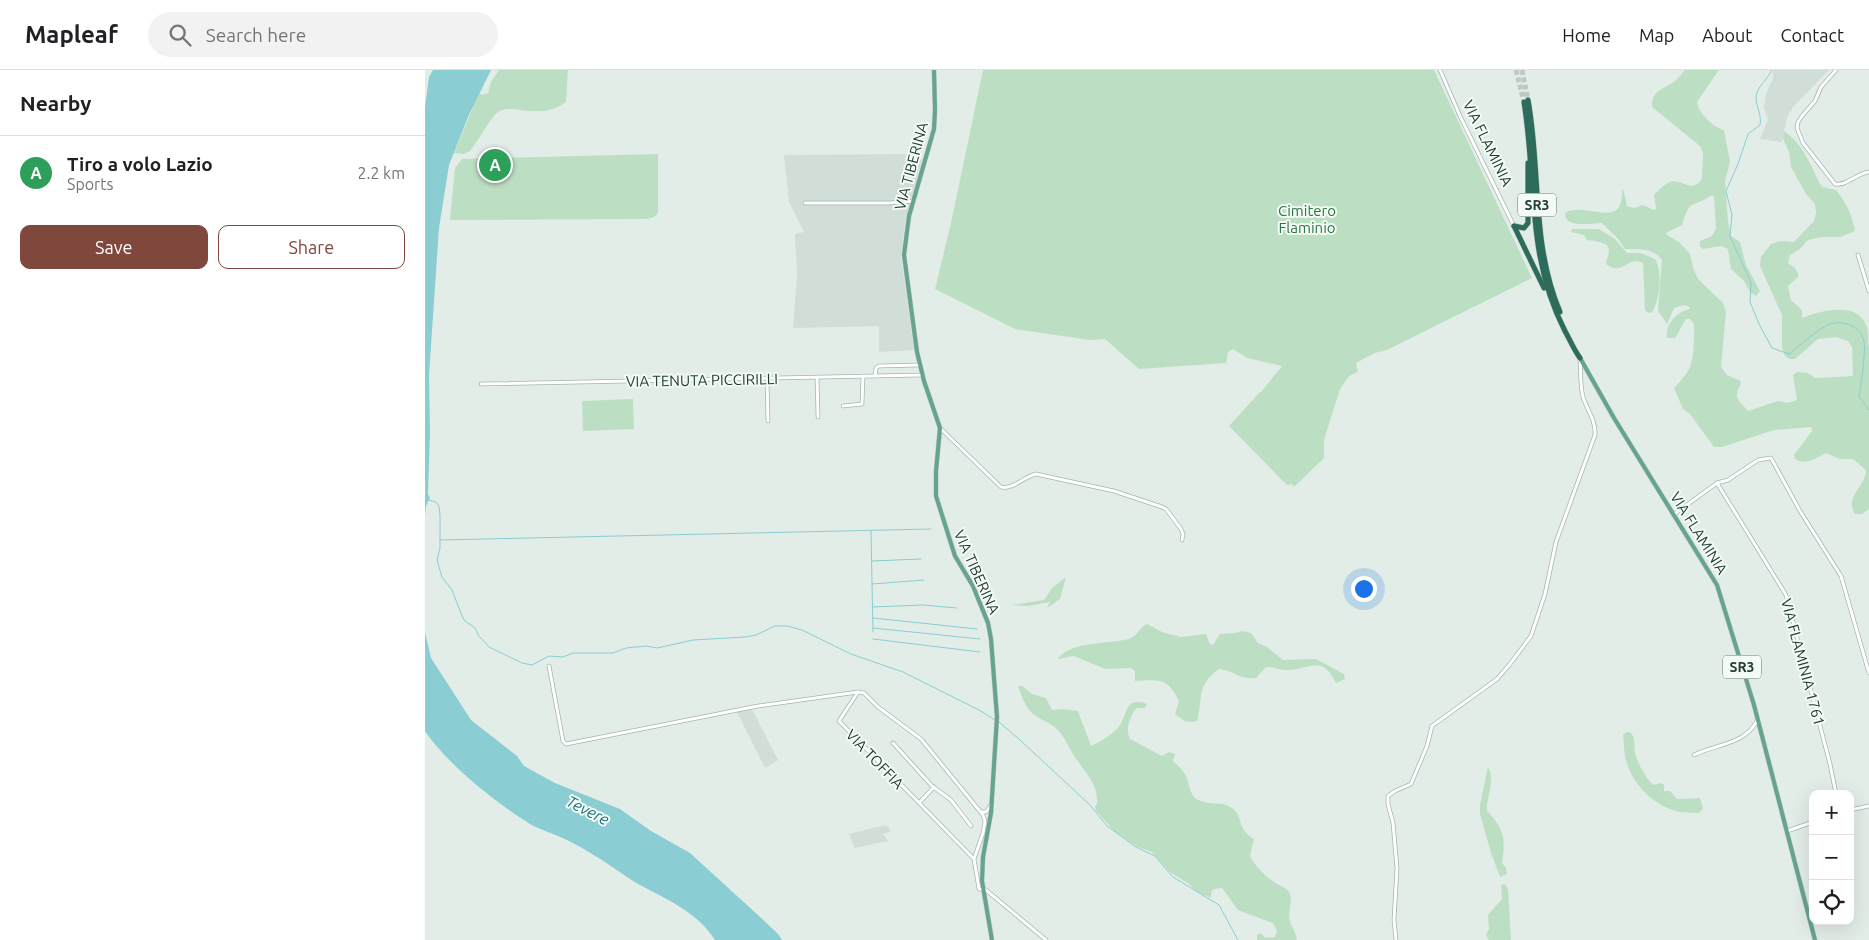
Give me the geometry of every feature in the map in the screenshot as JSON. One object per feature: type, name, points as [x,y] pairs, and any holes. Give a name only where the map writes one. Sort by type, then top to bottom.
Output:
[{"type":"highway","name":"VIA FLAMINIA","points":[[1526,101],[1534,149],[1540,237],[1544,262],[1552,292],[1581,358],[1553,305],[1543,274],[1534,223],[1526,101]]},
{"type":"highway","points":[[1514,226],[1524,228],[1528,223],[1528,158],[1530,148]]},
{"type":"highway","points":[[1514,226],[1553,305]]},
{"type":"main road","name":"VIA TIBERINA","points":[[934,70],[935,110],[933,130],[907,226],[904,255],[923,375],[940,428],[936,496],[955,556],[967,575],[987,623],[991,639],[997,718],[991,813],[983,857],[983,890],[992,940]]},
{"type":"main road","name":"VIA FLAMINIA","points":[[1581,358],[1606,405],[1717,585],[1758,720],[1815,940]]},
{"type":"street","name":"VIA FLAMINIA","points":[[1440,70],[1460,116],[1514,226]]},
{"type":"street","points":[[1836,70],[1821,87],[1817,98],[1800,119],[1797,125],[1798,134],[1835,184],[1840,184],[1869,172]]},
{"type":"street","points":[[805,203],[914,201]]},
{"type":"street","points":[[1858,255],[1869,291]]},
{"type":"street","points":[[1396,940],[1394,920],[1397,868],[1395,838],[1387,804],[1388,796],[1411,784],[1427,746],[1432,726],[1497,679],[1531,636],[1535,628],[1545,594],[1556,542],[1595,435],[1593,420],[1582,390],[1581,358]]},
{"type":"street","points":[[875,376],[876,367],[879,366],[921,365]]},
{"type":"street","name":"VIA TENUTA PICCIRILLI","points":[[481,384],[923,375]]},
{"type":"street","points":[[843,406],[861,405],[863,403],[863,376]]},
{"type":"street","points":[[817,377],[818,417]]},
{"type":"street","points":[[767,378],[768,421]]},
{"type":"street","points":[[940,428],[1001,487],[1009,487],[1028,476],[1036,474],[1121,493],[1165,508],[1181,529],[1183,534],[1182,540]]},
{"type":"street","points":[[1673,515],[1717,483],[1728,480],[1759,460],[1766,457],[1771,458],[1800,512],[1841,576],[1869,673]]},
{"type":"street","name":"VIA FLAMINIA 1761","points":[[1717,483],[1786,595],[1835,790]]},
{"type":"street","points":[[549,666],[563,741],[566,744],[758,706],[858,692],[864,693],[878,707],[918,736],[980,812],[984,819],[983,833],[973,858],[979,888],[1045,940]]},
{"type":"street","name":"VIA TOFFIA","points":[[858,692],[839,721],[973,858]]},
{"type":"street","points":[[1694,755],[1732,742],[1749,732],[1758,720]]},
{"type":"street","points":[[893,743],[934,788],[951,800],[971,826]]},
{"type":"street","points":[[918,803],[934,788]]},
{"type":"street","points":[[986,812],[991,804]]},
{"type":"street","points":[[1854,809],[1869,806]]},
{"type":"street","points":[[980,812],[991,813]]},
{"type":"street","points":[[1787,831],[1809,823]]},
{"type":"shaded area","points":[[1773,70],[1829,70],[1793,107],[1787,117],[1782,142],[1760,139],[1768,119],[1764,108],[1766,94],[1773,78]]},
{"type":"shaded area","points":[[918,154],[922,160],[905,222],[901,257],[914,350],[879,352],[879,326],[793,328],[797,274],[795,234],[804,232],[789,202],[784,155]]},
{"type":"shaded area","points":[[752,709],[778,760],[765,768],[737,712]]},
{"type":"shaded area","points":[[886,825],[891,831],[883,834],[888,841],[855,848],[849,834]]},
{"type":"green space","points":[[499,70],[568,70],[566,102],[546,111],[511,109],[498,112],[470,151],[464,154],[454,153],[479,93],[482,95],[488,93],[491,82]]},
{"type":"green space","name":"Cimitero Flaminio","points":[[983,70],[1434,70],[1532,278],[1387,350],[1375,353],[1356,363],[1358,372],[1349,376],[1340,389],[1324,440],[1324,458],[1294,487],[1292,484],[1287,485],[1229,426],[1282,366],[1247,358],[1233,349],[1228,352],[1226,363],[1139,369],[1105,339],[1090,340],[1015,329],[935,289]]},
{"type":"green space","points":[[1685,70],[1719,70],[1697,102],[1700,111],[1707,119],[1715,126],[1724,130],[1730,162],[1725,181],[1731,236],[1740,242],[1746,265],[1760,291],[1756,296],[1750,292],[1744,281],[1731,269],[1728,249],[1721,246],[1703,249],[1700,247],[1700,241],[1712,236],[1716,228],[1714,197],[1712,195],[1690,207],[1687,210],[1682,225],[1666,233],[1679,242],[1690,254],[1698,279],[1723,303],[1726,312],[1721,367],[1727,375],[1741,381],[1737,396],[1748,411],[1778,401],[1787,403],[1797,400],[1793,375],[1797,372],[1808,373],[1815,378],[1853,376],[1852,347],[1848,341],[1836,337],[1818,339],[1795,359],[1785,356],[1782,347],[1782,315],[1760,266],[1761,257],[1771,244],[1781,241],[1794,242],[1814,221],[1816,213],[1815,204],[1806,194],[1791,167],[1789,152],[1783,139],[1784,131],[1802,150],[1822,187],[1836,190],[1846,204],[1850,214],[1855,231],[1840,237],[1822,237],[1808,240],[1800,249],[1790,255],[1788,263],[1795,268],[1799,276],[1788,286],[1791,300],[1802,310],[1802,318],[1828,311],[1847,310],[1861,318],[1867,328],[1869,348],[1869,509],[1862,514],[1855,514],[1852,502],[1863,481],[1866,470],[1853,459],[1840,459],[1826,453],[1803,462],[1795,459],[1794,455],[1812,431],[1811,427],[1774,430],[1722,447],[1714,447],[1690,414],[1683,409],[1674,388],[1685,376],[1690,366],[1693,354],[1694,327],[1690,319],[1686,319],[1675,338],[1667,338],[1670,323],[1676,316],[1690,307],[1684,305],[1674,308],[1667,324],[1658,311],[1662,260],[1650,251],[1625,249],[1602,223],[1579,224],[1566,218],[1565,213],[1571,210],[1615,211],[1620,205],[1623,188],[1627,206],[1634,208],[1643,205],[1654,210],[1656,209],[1654,195],[1666,184],[1674,181],[1691,186],[1698,183],[1702,178],[1703,153],[1700,146],[1652,107],[1654,96],[1679,78]]},
{"type":"green space","points":[[658,154],[658,213],[654,217],[646,219],[450,220],[455,168],[462,159]]},
{"type":"green space","points":[[1572,229],[1599,229],[1615,239],[1627,253],[1641,253],[1655,259],[1660,278],[1657,300],[1652,312],[1648,313],[1645,310],[1643,263],[1638,261],[1617,268],[1612,267],[1606,264],[1609,251],[1607,246],[1601,242],[1587,240],[1584,235],[1571,232]]},
{"type":"green space","points":[[633,399],[634,429],[583,431],[582,401]]},
{"type":"green space","points":[[1066,577],[1060,599],[1047,608],[1050,602],[1028,606],[1012,605],[1044,600],[1052,588]]},
{"type":"green space","points":[[1147,624],[1162,632],[1181,637],[1206,634],[1210,644],[1213,645],[1220,634],[1242,631],[1251,633],[1258,643],[1267,647],[1283,660],[1316,659],[1344,674],[1345,679],[1336,683],[1326,669],[1316,665],[1287,670],[1266,667],[1256,678],[1245,678],[1219,669],[1211,675],[1203,687],[1197,721],[1188,722],[1175,714],[1179,701],[1171,688],[1162,682],[1151,680],[1135,681],[1135,671],[1131,668],[1105,669],[1074,656],[1058,659],[1063,653],[1080,646],[1129,639]]},
{"type":"green space","points":[[1018,686],[1022,686],[1032,694],[1046,698],[1052,710],[1078,711],[1091,746],[1118,728],[1130,704],[1140,702],[1147,704],[1145,708],[1137,708],[1132,715],[1128,727],[1130,739],[1162,756],[1169,752],[1175,754],[1173,761],[1185,774],[1194,797],[1205,802],[1228,806],[1236,812],[1244,831],[1254,839],[1250,856],[1252,860],[1264,874],[1285,888],[1290,894],[1289,918],[1297,940],[1257,940],[1258,934],[1262,934],[1265,938],[1275,937],[1277,930],[1273,923],[1238,910],[1222,888],[1214,889],[1211,892],[1211,898],[1196,891],[1189,884],[1170,872],[1152,852],[1138,847],[1114,831],[1096,811],[1097,797],[1094,786],[1063,737],[1055,727],[1030,711],[1024,702]]},
{"type":"green space","points":[[1627,732],[1633,735],[1638,762],[1644,774],[1653,785],[1661,783],[1664,785],[1664,791],[1670,791],[1677,799],[1700,798],[1703,808],[1699,813],[1679,812],[1665,807],[1642,790],[1631,774],[1625,757],[1623,734]]},
{"type":"green space","points":[[1488,767],[1491,783],[1487,811],[1497,823],[1502,834],[1504,847],[1502,863],[1506,868],[1507,874],[1500,877],[1480,814],[1480,805]]},
{"type":"green space","points":[[1505,884],[1508,889],[1511,940],[1489,940],[1486,935],[1489,929],[1488,915],[1502,899],[1501,885]]},
{"type":"water","points":[[433,70],[491,70],[468,117],[449,165],[439,228],[429,375],[428,494],[430,498],[426,506],[425,516],[425,107],[429,77]]},
{"type":"water","name":"Tevere","points":[[425,632],[431,658],[471,720],[517,756],[524,766],[555,783],[620,809],[651,831],[690,853],[759,916],[782,940],[715,940],[689,913],[633,881],[580,847],[530,824],[502,805],[459,770],[425,731]]},
{"type":"waterway","points":[[1772,70],[1760,87],[1756,97],[1760,125],[1748,134],[1726,191],[1732,215],[1730,236],[1751,283],[1750,302],[1772,348],[1789,354],[1821,329],[1835,323],[1851,325],[1859,331],[1864,341],[1859,396],[1869,410]]},
{"type":"waterway","points":[[429,500],[436,502],[439,506],[440,548],[437,560],[442,577],[452,590],[462,616],[465,621],[475,628],[479,636],[489,647],[522,663],[532,665],[549,656],[563,657],[573,653],[613,653],[626,648],[646,646],[657,648],[693,640],[745,637],[756,635],[775,626],[787,626],[802,630],[851,654],[903,672],[995,720]]},
{"type":"waterway","points":[[440,540],[931,529]]},
{"type":"waterway","points":[[871,531],[873,632]]},
{"type":"waterway","points":[[872,561],[921,559]]},
{"type":"waterway","points":[[872,584],[924,580]]},
{"type":"waterway","points":[[873,607],[923,605],[957,608]]},
{"type":"waterway","points":[[873,618],[977,629]]},
{"type":"waterway","points":[[873,628],[980,639]]},
{"type":"waterway","points":[[873,639],[980,652]]},
{"type":"waterway","points":[[999,722],[1090,805],[1107,826],[1136,847],[1155,856],[1173,877],[1219,905],[1238,940]]},
{"type":"tunnel","points":[[1516,70],[1524,102]]},
{"type":"tunnel","points":[[1522,70],[1528,100]]},
{"type":"place","name":"Tiro a volo Lazio","points":[[495,165]]}]
